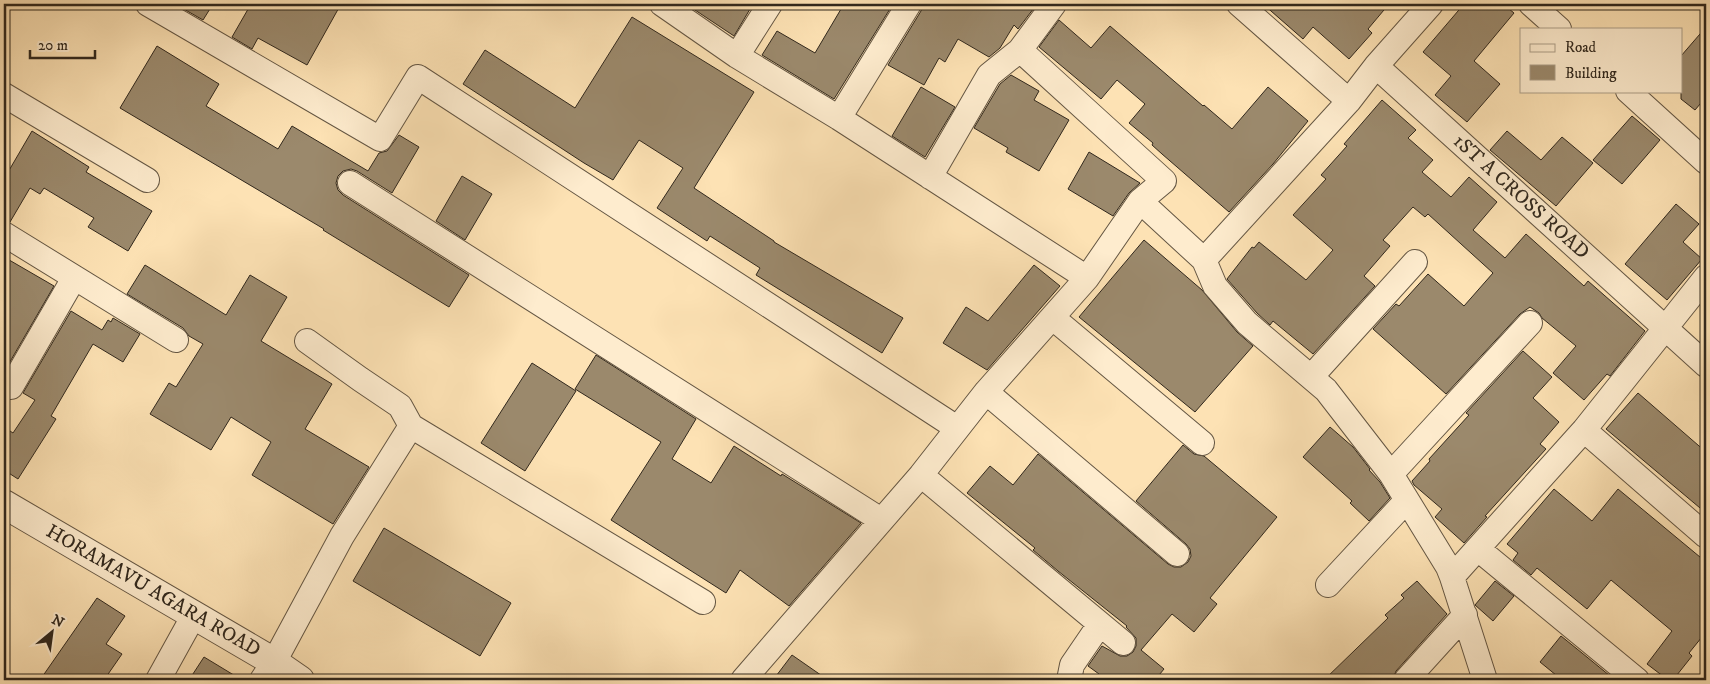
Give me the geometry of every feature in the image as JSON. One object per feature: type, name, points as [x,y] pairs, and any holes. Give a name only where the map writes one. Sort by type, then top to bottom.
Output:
[{"type":"street","points":[[148,4],[380,140],[418,77],[957,428]]},
{"type":"street","points":[[662,4],[737,56],[839,118],[1087,278]]},
{"type":"street","points":[[737,56],[770,4]]},
{"type":"street","points":[[839,118],[908,4]]},
{"type":"street","points":[[930,176],[989,75],[1020,50],[1054,4]]},
{"type":"street","points":[[1239,4],[1349,101]]},
{"type":"street","points":[[1204,260],[1349,101],[1376,66],[1431,4]]},
{"type":"street","points":[[1531,4],[1558,28]]},
{"type":"street","points":[[743,680],[920,475],[986,392],[1087,278],[1140,201],[1164,181],[1020,50]]},
{"type":"street","name":"1ST A CROSS ROAD","points":[[1376,66],[1706,365]]},
{"type":"street","points":[[1629,92],[1706,162]]},
{"type":"street","points":[[4,95],[147,180]]},
{"type":"street","points":[[350,183],[881,520]]},
{"type":"street","points":[[1140,201],[1204,260],[1215,286],[1247,323],[1326,390],[1392,474],[1448,567],[1485,680]]},
{"type":"street","points":[[4,234],[176,340]]},
{"type":"street","points":[[1310,377],[1416,262]]},
{"type":"street","points":[[1452,577],[1584,430],[1706,277]]},
{"type":"street","points":[[11,387],[74,278]]},
{"type":"street","points":[[1053,318],[1202,443]]},
{"type":"street","points":[[1392,474],[1530,323]]},
{"type":"street","points":[[307,341],[400,406],[411,426],[703,602]]},
{"type":"street","points":[[986,392],[1177,554]]},
{"type":"street","points":[[268,671],[342,536],[411,426]]},
{"type":"street","points":[[1584,430],[1706,536]]},
{"type":"street","points":[[920,475],[1123,643]]},
{"type":"street","points":[[1328,585],[1407,500]]},
{"type":"street","name":"HORAMAVU AGARA ROAD","points":[[4,504],[194,615],[268,671],[300,680]]},
{"type":"street","points":[[1478,549],[1636,680]]},
{"type":"street","points":[[158,680],[194,615]]},
{"type":"street","points":[[1406,680],[1465,615]]},
{"type":"street","points":[[1069,680],[1072,665],[1100,624]]},
{"type":"building","points":[[175,4],[213,4],[203,20]]},
{"type":"building","points":[[251,4],[341,4],[307,65],[258,38],[252,49],[232,37]]},
{"type":"building","points":[[686,4],[753,4],[734,36]]},
{"type":"building","points":[[844,4],[893,4],[834,99],[762,55],[777,31],[815,53]]},
{"type":"building","points":[[923,4],[1037,4],[1018,29],[1014,25],[1000,48],[989,57],[958,39],[945,62],[939,58],[924,85],[888,65],[921,11]]},
{"type":"building","points":[[1263,4],[1389,4],[1368,29],[1372,33],[1349,59],[1313,27],[1303,39]]},
{"type":"building","points":[[1464,4],[1503,4],[1514,13],[1474,61],[1500,84],[1467,122],[1435,95],[1451,76],[1423,52]]},
{"type":"building","points":[[632,17],[754,92],[694,188],[774,242],[903,318],[882,353],[756,275],[760,268],[710,236],[707,241],[657,208],[683,168],[639,140],[613,180],[463,84],[485,50],[575,108]]},
{"type":"building","points":[[1059,20],[1091,48],[1110,26],[1232,129],[1268,87],[1308,121],[1273,164],[1229,212],[1129,123],[1145,104],[1117,80],[1101,99],[1039,47]]},
{"type":"building","points":[[1706,27],[1706,97],[1695,110],[1681,99],[1682,55]]},
{"type":"building","points":[[157,46],[219,84],[206,106],[278,149],[292,126],[368,171],[379,153],[387,151],[399,135],[419,147],[392,193],[351,169],[343,171],[338,176],[336,183],[338,190],[343,195],[469,275],[449,307],[324,229],[120,108]]},
{"type":"building","points":[[1011,75],[1039,91],[1034,100],[1069,120],[1039,171],[1006,152],[1008,148],[974,128],[1000,84]]},
{"type":"building","points":[[921,87],[955,107],[925,157],[892,136]]},
{"type":"building","points":[[1382,100],[1416,130],[1408,138],[1433,160],[1422,172],[1451,197],[1469,177],[1497,202],[1473,230],[1505,258],[1526,234],[1584,286],[1588,281],[1645,331],[1610,376],[1607,374],[1584,400],[1553,373],[1576,346],[1530,307],[1520,314],[1446,394],[1373,329],[1396,304],[1399,306],[1428,274],[1464,306],[1493,273],[1428,214],[1425,217],[1413,207],[1383,240],[1390,246],[1364,276],[1375,286],[1313,354],[1273,321],[1270,325],[1227,279],[1252,247],[1254,248],[1259,242],[1306,280],[1333,250],[1293,215],[1326,179],[1321,175],[1347,146],[1344,144]]},
{"type":"building","points":[[1632,116],[1660,140],[1622,184],[1593,160]]},
{"type":"building","points":[[32,131],[89,167],[86,172],[152,211],[128,251],[88,227],[94,218],[44,188],[40,194],[30,188],[10,222],[4,220],[4,179]]},
{"type":"building","points":[[1507,131],[1541,160],[1562,137],[1593,163],[1556,206],[1490,150]]},
{"type":"building","points":[[1089,152],[1140,183],[1129,193],[1113,216],[1068,189]]},
{"type":"building","points":[[462,176],[492,194],[465,240],[436,221]]},
{"type":"building","points":[[1676,204],[1699,224],[1683,242],[1702,259],[1667,300],[1625,264]]},
{"type":"building","points":[[1144,240],[1202,290],[1237,332],[1253,346],[1195,412],[1079,317]]},
{"type":"building","points":[[4,257],[54,286],[4,372]]},
{"type":"building","points":[[145,265],[226,315],[250,275],[287,297],[261,341],[332,384],[305,429],[369,467],[333,524],[252,475],[271,442],[231,417],[211,450],[150,414],[169,383],[176,387],[203,344],[189,336],[183,328],[127,294]]},
{"type":"building","points":[[1034,265],[1060,286],[987,370],[943,343],[966,307],[988,321]]},
{"type":"building","points":[[71,311],[102,330],[108,320],[111,322],[113,318],[140,334],[123,362],[93,344],[51,416],[56,419],[18,479],[4,470],[4,427],[13,433],[35,400],[23,393]]},
{"type":"building","points":[[1523,351],[1552,377],[1533,398],[1559,422],[1540,444],[1546,449],[1485,516],[1487,517],[1464,543],[1435,517],[1442,509],[1414,485],[1412,481],[1430,461],[1429,459],[1469,415],[1466,413]]},
{"type":"building","points":[[596,355],[696,419],[672,459],[711,483],[734,446],[861,523],[789,606],[740,570],[726,593],[611,520],[661,442],[575,389]]},
{"type":"building","points":[[532,363],[576,391],[525,471],[481,443]]},
{"type":"building","points":[[1638,393],[1706,452],[1706,513],[1606,429]]},
{"type":"building","points":[[1330,427],[1353,447],[1390,498],[1369,521],[1350,503],[1352,501],[1303,457]]},
{"type":"building","points":[[1183,445],[1194,454],[1204,456],[1277,517],[1210,598],[1217,604],[1194,632],[1172,614],[1141,650],[1164,669],[1155,680],[1096,680],[1099,674],[1088,666],[1102,646],[1120,656],[1127,656],[1133,652],[1136,646],[1136,638],[1127,626],[1058,571],[1033,550],[1035,548],[967,493],[990,466],[1013,485],[1038,454],[1168,564],[1174,567],[1181,567],[1188,562],[1191,556],[1190,549],[1136,501]]},
{"type":"building","points":[[1554,489],[1592,521],[1618,489],[1706,562],[1706,632],[1689,653],[1692,656],[1673,680],[1668,680],[1647,664],[1672,631],[1611,580],[1587,609],[1537,568],[1531,575],[1513,560],[1518,553],[1507,544]]},
{"type":"building","points":[[384,528],[511,603],[480,656],[353,581]]},
{"type":"building","points":[[1417,581],[1447,614],[1396,671],[1393,679],[1324,680],[1388,618],[1385,615],[1404,598],[1401,595]]},
{"type":"building","points":[[1495,581],[1514,596],[1493,621],[1475,605]]},
{"type":"building","points":[[97,598],[125,616],[106,644],[122,654],[104,680],[40,680]]},
{"type":"building","points":[[1561,636],[1615,680],[1562,680],[1540,662]]},
{"type":"building","points":[[792,655],[828,680],[773,680]]},
{"type":"building","points":[[204,657],[242,680],[189,680]]}]
